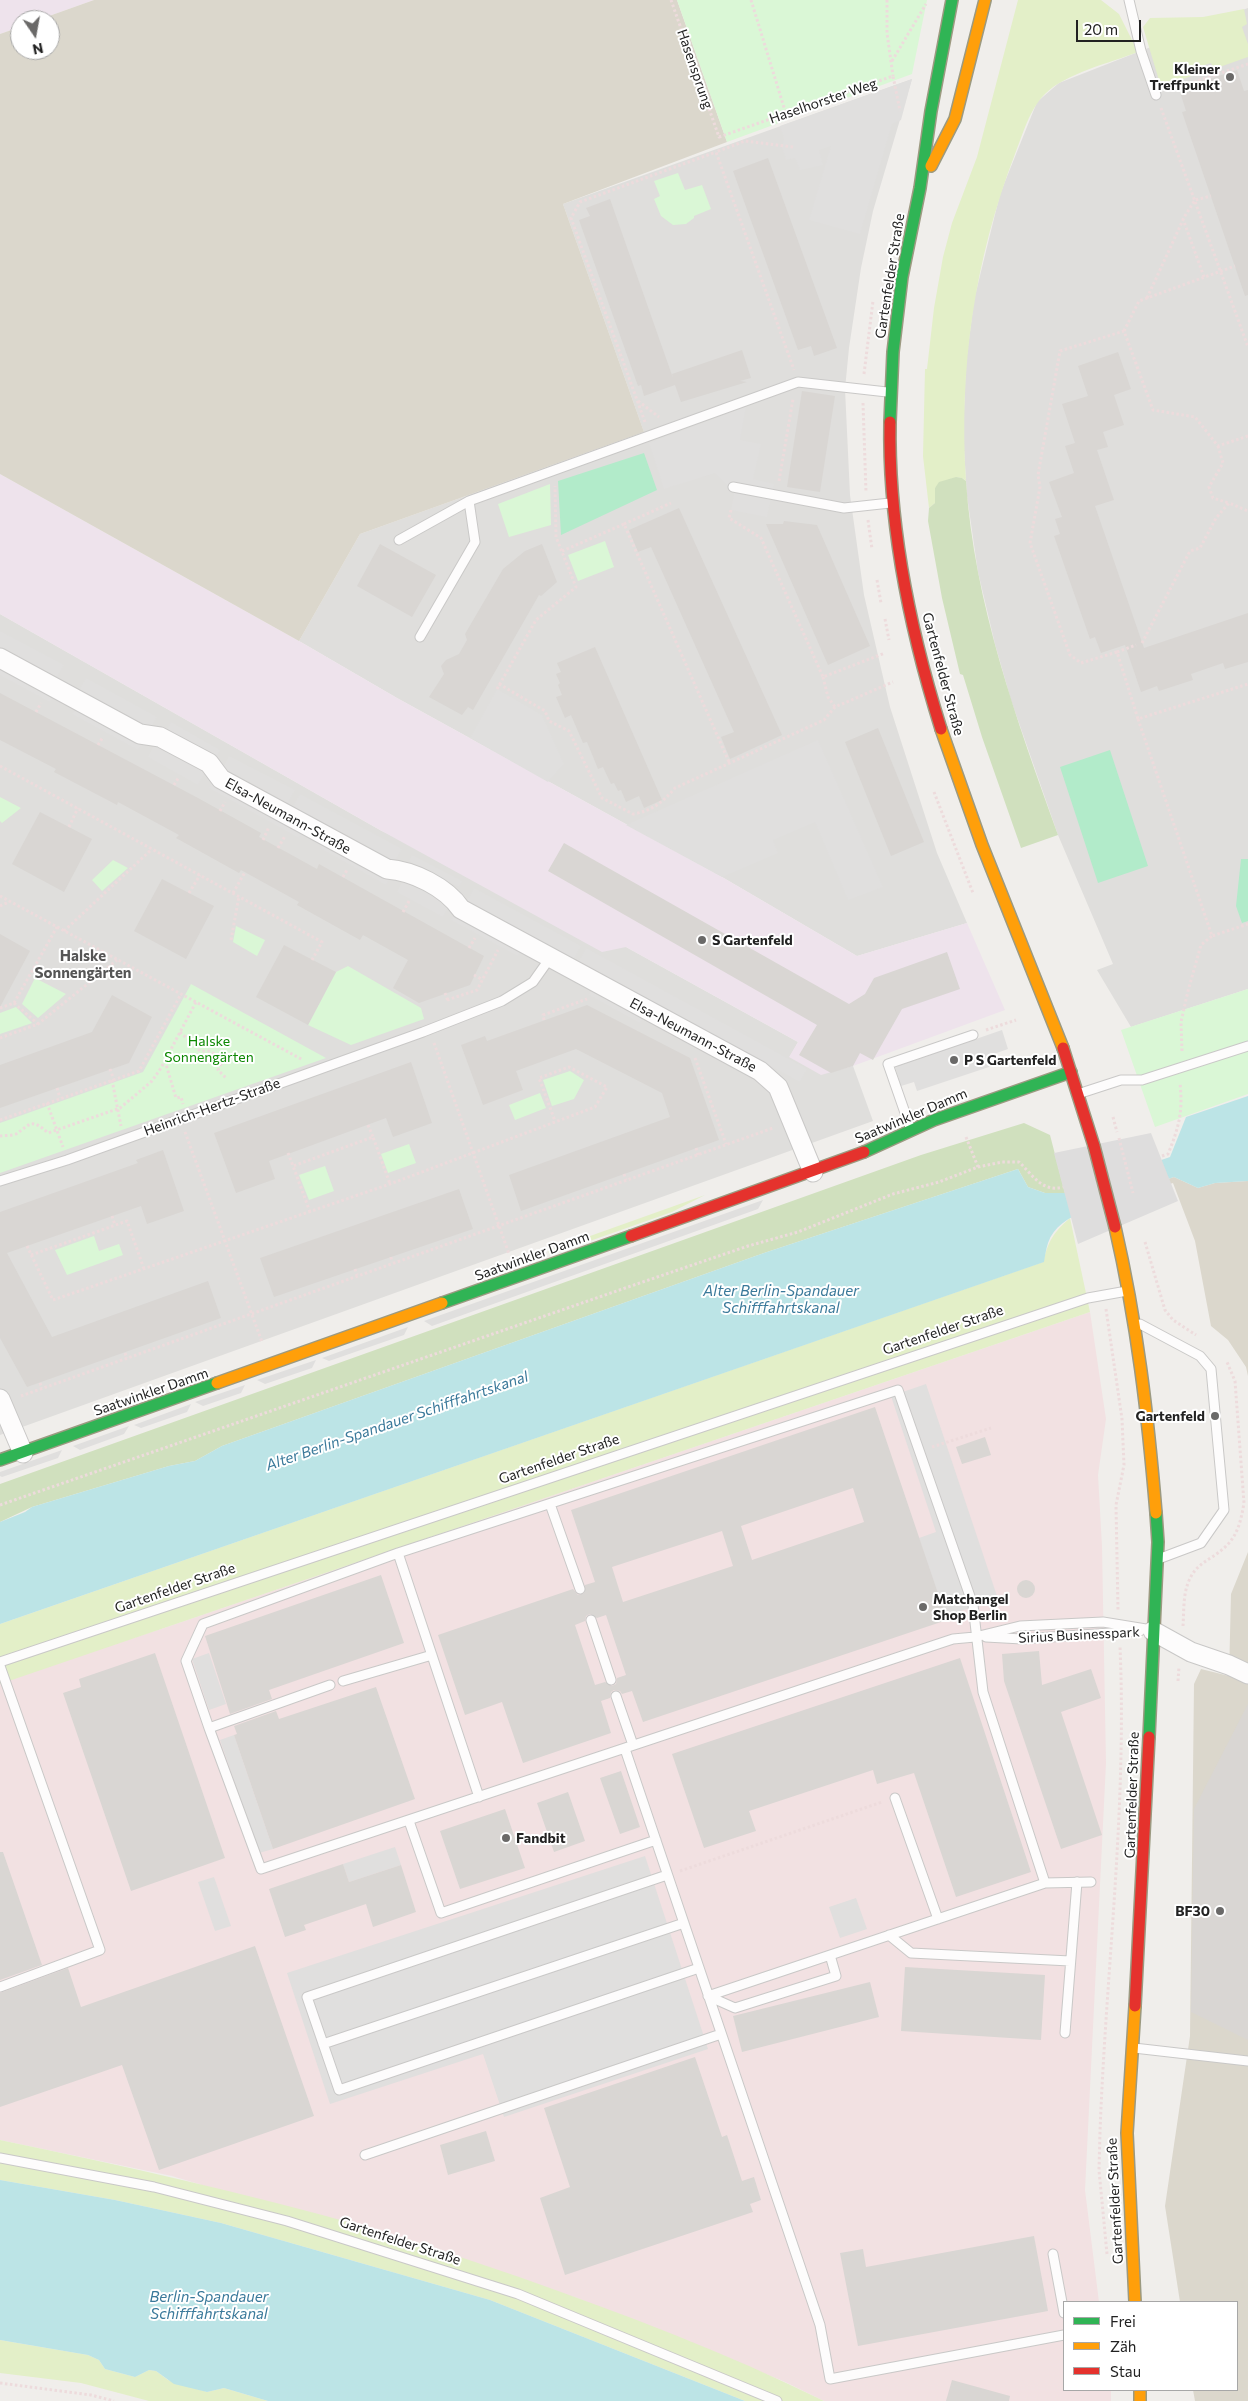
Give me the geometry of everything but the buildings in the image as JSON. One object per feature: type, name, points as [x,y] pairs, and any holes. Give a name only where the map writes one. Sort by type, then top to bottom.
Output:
[{"type":"main road","name":"Gartenfelder Straße","points":[[952,0],[931,110],[921,187],[906,251],[898,308],[891,392],[890,453],[904,578],[916,639],[949,752],[983,848],[1049,1007],[1071,1072],[1094,1146],[1115,1227],[1135,1322],[1149,1428],[1158,1559],[1153,1630],[1143,1882],[1127,2133],[1135,2301]]},
{"type":"main road","name":"Gartenfelder Straße","points":[[921,187],[955,119],[985,0]]},
{"type":"main road","name":"Saatwinkler Damm","points":[[0,1460],[813,1172],[880,1146],[911,1130],[1071,1072]]},
{"type":"street","name":"Elsa-Neumann-Straße","points":[[0,658],[140,734],[160,737],[209,763],[221,779],[387,870],[404,871],[453,896],[461,908],[550,958],[760,1070],[778,1087],[813,1172]]},
{"type":"street","points":[[1,1402],[23,1453]]},
{"type":"street","points":[[1153,1630],[1191,1652],[1229,1665],[1248,1674]]},
{"type":"lane","points":[[1129,0],[1141,51],[1156,95]]},
{"type":"lane","points":[[399,540],[469,500],[797,383],[891,392]]},
{"type":"lane","points":[[733,486],[844,508],[894,502]]},
{"type":"lane","points":[[420,637],[475,542],[469,500]]},
{"type":"lane","points":[[427,1031],[502,1001],[533,982],[550,958]]},
{"type":"lane","name":"Heinrich-Hertz-Straße","points":[[0,1181],[68,1160],[427,1031]]},
{"type":"lane","points":[[911,1130],[888,1064],[974,1035]]},
{"type":"lane","points":[[1078,1094],[1121,1080],[1141,1080],[1248,1046]]},
{"type":"lane","name":"Gartenfelder Straße","points":[[0,1664],[1079,1301],[1104,1294],[1130,1291]]},
{"type":"lane","points":[[1135,1322],[1200,1356],[1210,1369],[1224,1510],[1201,1543],[1158,1559]]},
{"type":"lane","points":[[330,1685],[208,1728],[186,1661],[203,1624],[398,1553],[898,1390],[973,1605],[983,1692],[1045,1883]]},
{"type":"lane","points":[[550,1504],[580,1590]]},
{"type":"lane","points":[[398,1553],[479,1797]]},
{"type":"lane","points":[[590,1620],[611,1680]]},
{"type":"lane","name":"Sirius Businesspark","points":[[208,1728],[261,1870],[953,1639],[976,1637],[1022,1639],[1119,1629],[1153,1630]]},
{"type":"lane","points":[[343,1681],[432,1654]]},
{"type":"lane","points":[[0,1664],[100,1950],[0,1986]]},
{"type":"lane","points":[[616,1696],[667,1875],[820,2325],[830,2379],[1063,2335]]},
{"type":"lane","points":[[895,1798],[938,1919]]},
{"type":"lane","points":[[409,1821],[440,1913],[656,1840]]},
{"type":"lane","points":[[667,1875],[307,1997],[323,2044],[339,2090],[699,1968]]},
{"type":"lane","points":[[1065,2033],[1077,1882]]},
{"type":"lane","points":[[708,1996],[1045,1883],[1091,1882]]},
{"type":"lane","points":[[323,2044],[684,1922]]},
{"type":"lane","points":[[889,1935],[911,1953],[1070,1961]]},
{"type":"lane","points":[[708,1996],[735,2008],[836,1976],[830,1955]]},
{"type":"lane","points":[[365,2154],[722,2034]]},
{"type":"lane","points":[[1132,2048],[1248,2061]]},
{"type":"lane","name":"Gartenfelder Straße","points":[[0,2158],[154,2187],[287,2221],[518,2294],[777,2401]]},
{"type":"lane","points":[[1053,2254],[1063,2308]]},
{"type":"path","name":"Hasensprung","points":[[671,0],[719,137]]},
{"type":"path","points":[[751,0],[786,114]]},
{"type":"path","points":[[887,0],[887,33],[894,76]]},
{"type":"path","points":[[892,62],[916,17],[929,0]]},
{"type":"path","points":[[1248,64],[1156,95],[1248,347]]},
{"type":"path","name":"Haselhorster Weg","points":[[719,137],[894,76],[900,111]]},
{"type":"path","points":[[650,436],[571,218],[580,202],[745,141],[793,147]]},
{"type":"path","points":[[716,152],[797,383],[777,495]]},
{"type":"path","points":[[1147,298],[1183,219],[1195,200],[1211,196]]},
{"type":"path","points":[[1183,219],[1204,277]]},
{"type":"path","points":[[1136,645],[1081,663],[1070,655],[1030,543],[1040,487],[1038,475],[1060,351],[1124,331],[1139,301],[1235,266]]},
{"type":"path","points":[[1124,331],[1153,410],[1195,417],[1218,446],[1223,464],[1209,487],[1213,498],[1248,511]]},
{"type":"path","points":[[637,400],[672,427]]},
{"type":"path","points":[[1218,446],[1248,436]]},
{"type":"path","points":[[497,688],[536,620],[576,587],[556,537],[554,470]]},
{"type":"path","points":[[562,550],[672,502]]},
{"type":"path","points":[[1142,643],[1190,551],[1200,548],[1216,518],[1229,503]]},
{"type":"path","points":[[731,510],[729,518],[761,538],[823,677],[828,696],[836,707]]},
{"type":"path","points":[[624,524],[729,762]]},
{"type":"path","points":[[1117,652],[1212,936]]},
{"type":"path","points":[[823,677],[885,653]]},
{"type":"path","points":[[499,684],[545,711],[549,721],[569,730],[602,798],[632,814],[653,808],[665,800],[676,788],[824,720],[836,707],[892,682]]},
{"type":"path","points":[[1138,719],[1248,684]]},
{"type":"path","points":[[36,712],[42,701]]},
{"type":"path","points":[[98,745],[104,734]]},
{"type":"path","points":[[0,766],[322,942],[312,960]]},
{"type":"path","points":[[174,785],[179,777]]},
{"type":"path","points":[[69,827],[78,808]]},
{"type":"path","points":[[278,848],[287,833]]},
{"type":"path","points":[[64,931],[152,849]]},
{"type":"path","points":[[343,877],[349,867]]},
{"type":"path","points":[[233,893],[245,872]]},
{"type":"path","points":[[189,893],[200,875]]},
{"type":"path","points":[[0,896],[309,1064],[313,1071]]},
{"type":"path","points":[[231,940],[239,896]]},
{"type":"path","points":[[0,906],[10,901]]},
{"type":"path","points":[[403,912],[409,901]]},
{"type":"path","points":[[1162,1156],[1168,1154],[1181,1119],[1182,1100],[1176,1069],[1182,1050],[1181,1022],[1201,945],[1212,936],[1248,924]]},
{"type":"path","points":[[0,1008],[14,1003],[57,927]]},
{"type":"path","points":[[469,948],[476,935]]},
{"type":"path","points":[[448,1000],[477,990],[499,948]]},
{"type":"path","points":[[0,1038],[38,1024],[117,960]]},
{"type":"path","points":[[474,976],[483,980]]},
{"type":"path","points":[[0,1120],[139,1071],[181,994]]},
{"type":"path","points":[[544,1020],[543,1015],[590,998]]},
{"type":"path","points":[[0,1136],[17,1133],[26,1125],[41,1127],[48,1133],[118,1109],[152,1081],[165,1062],[196,1002]]},
{"type":"path","points":[[14,1003],[38,1024]]},
{"type":"path","points":[[974,1035],[1016,1020]]},
{"type":"path","points":[[427,1031],[511,1259]]},
{"type":"path","points":[[180,1032],[200,1051],[209,1051],[217,1055],[221,1064],[218,1070],[226,1078]]},
{"type":"path","points":[[694,1055],[726,1144]]},
{"type":"path","points":[[165,1062],[176,1098],[181,1097],[183,1118],[264,1347]]},
{"type":"path","points":[[27,1246],[53,1300],[467,1156],[472,1152],[555,1122],[594,1107],[607,1087],[569,1066],[539,1078],[555,1122]]},
{"type":"path","points":[[110,1069],[124,1139]]},
{"type":"path","points":[[56,1088],[60,1098]]},
{"type":"path","points":[[47,1103],[68,1160]]},
{"type":"path","points":[[1,1402],[793,1121]]},
{"type":"path","points":[[368,1125],[390,1184]]},
{"type":"path","points":[[293,1166],[372,1137]]},
{"type":"path","points":[[966,1137],[978,1167]]},
{"type":"path","points":[[1119,1138],[1134,1199]]},
{"type":"path","points":[[696,1148],[698,1155]]},
{"type":"path","points":[[288,1153],[310,1212]]},
{"type":"path","points":[[0,1504],[630,1286],[748,1246],[798,1232],[893,1194],[939,1182],[978,1167],[1002,1162],[1019,1162],[1040,1185],[1063,1187]]},
{"type":"path","points":[[624,1174],[626,1180]]},
{"type":"path","points":[[112,1216],[116,1225]]},
{"type":"path","points":[[31,1255],[128,1221],[144,1269]]},
{"type":"path","points":[[390,1257],[392,1262]]},
{"type":"path","points":[[355,1269],[357,1275]]},
{"type":"path","points":[[1104,1294],[1122,1419],[1124,1465],[1116,1505],[1122,1707],[1120,1788],[1100,2161],[1102,2218],[1108,2263]]},
{"type":"path","points":[[125,1352],[127,1358]]},
{"type":"path","points":[[40,1383],[42,1388]]},
{"type":"path","points":[[920,1451],[991,1428]]},
{"type":"path","points":[[667,1875],[895,1798]]},
{"type":"path","points":[[0,2383],[92,2395],[114,2401]]},
{"type":"shaded area","points":[[0,0],[94,0],[60,12],[60,10],[10,10],[10,30],[0,34]]},
{"type":"shaded area","points":[[94,0],[677,0],[727,142],[563,204],[644,432],[360,534],[299,641],[0,474],[0,34],[10,30],[10,60],[60,60],[60,12]]},
{"type":"shaded area","points":[[1248,8],[1248,989],[1131,1027],[1097,970],[1113,964],[1058,835],[1011,700],[995,644],[978,572],[967,496],[963,435],[966,362],[974,300],[1000,194],[1037,102],[1059,83],[1161,43],[1175,34]]},
{"type":"shaded area","points":[[912,79],[873,211],[861,268],[849,348],[845,389],[850,495],[864,595],[890,707],[937,853],[967,923],[857,956],[722,877],[397,698],[299,641],[360,534],[644,432],[563,204]]},
{"type":"shaded area","points":[[912,79],[901,120],[892,124],[860,234],[809,220],[831,146],[819,150],[823,165],[800,170],[795,158],[786,160],[782,147],[784,139],[780,126]]},
{"type":"shaded area","points":[[746,407],[740,440],[761,444],[753,479],[774,484],[767,517],[731,510],[734,493],[715,473],[664,489],[649,443]]},
{"type":"shaded area","points":[[0,474],[397,698],[722,877],[857,956],[967,923],[1005,1010],[853,1066],[821,1075],[789,1057],[798,1042],[626,947],[602,952],[380,830],[0,614]]},
{"type":"shaded area","name":"Halske Sonnengärten","points":[[0,614],[380,830],[626,947],[798,1042],[790,1057],[853,1066],[873,1121],[0,1435]]},
{"type":"shaded area","points":[[0,631],[64,665],[57,677],[0,647]]},
{"type":"shaded area","points":[[0,667],[53,697],[50,702],[0,675]]},
{"type":"shaded area","points":[[86,678],[157,717],[150,729],[79,690]]},
{"type":"shaded area","points":[[497,689],[542,715],[564,764],[548,782],[470,738]]},
{"type":"shaded area","points":[[76,709],[142,744],[138,750],[72,714]]},
{"type":"shaded area","points":[[171,722],[220,750],[217,756],[167,729]]},
{"type":"shaded area","points":[[818,740],[883,887],[848,900],[815,822],[773,840],[778,853],[722,877],[626,825]]},
{"type":"shaded area","points":[[155,743],[206,771],[198,785],[148,757]]},
{"type":"shaded area","points":[[229,756],[295,790],[288,803],[223,768]]},
{"type":"shaded area","points":[[212,783],[302,832],[299,838],[209,788]]},
{"type":"shaded area","points":[[300,794],[402,849],[395,861],[293,806]]},
{"type":"shaded area","points":[[323,843],[389,879],[386,885],[320,848]]},
{"type":"shaded area","points":[[412,855],[462,881],[459,887],[409,861]]},
{"type":"shaded area","points":[[404,878],[450,904],[443,917],[397,892]]},
{"type":"shaded area","points":[[474,888],[581,946],[574,959],[467,901]]},
{"type":"shaded area","points":[[454,915],[521,950],[518,956],[451,920]]},
{"type":"shaded area","points":[[586,948],[807,1069],[800,1082],[579,961]]},
{"type":"shaded area","points":[[592,989],[643,1017],[640,1023],[589,995]]},
{"type":"shaded area","name":"P S Gartenfeld","points":[[1002,1030],[1008,1049],[991,1055],[995,1065],[917,1091],[914,1082],[901,1086],[895,1067]]},
{"type":"shaded area","points":[[1174,1177],[1198,1188],[1215,1183],[1248,1181],[1248,1376],[1246,1367],[1228,1340],[1211,1326],[1195,1241],[1173,1183],[1170,1184],[1168,1179]]},
{"type":"shaded area","points":[[763,1200],[758,1209],[432,1326],[424,1321]]},
{"type":"shaded area","points":[[1090,1312],[1106,1419],[1098,1475],[1102,1546],[1106,1763],[1085,2190],[1099,2301],[1063,2301],[1063,2391],[1111,2391],[1111,2401],[824,2401],[783,2381],[577,2298],[172,2176],[0,2140],[0,1681],[161,1629]]},
{"type":"shaded area","points":[[408,1327],[404,1335],[329,1361],[322,1358]]},
{"type":"shaded area","points":[[316,1360],[312,1368],[265,1384],[257,1380]]},
{"type":"shaded area","points":[[926,1384],[998,1599],[945,1616],[919,1538],[936,1532],[891,1396]]},
{"type":"shaded area","points":[[245,1385],[241,1393],[203,1406],[195,1402]]},
{"type":"shaded area","points":[[191,1404],[187,1412],[141,1428],[134,1425]]},
{"type":"shaded area","points":[[129,1426],[124,1434],[80,1450],[73,1446]]},
{"type":"shaded area","points":[[62,1450],[58,1458],[2,1477],[0,1476],[0,1472]]},
{"type":"shaded area","points":[[1248,1552],[1248,2401],[1195,2401],[1193,2391],[1238,2391],[1238,2301],[1180,2301],[1165,2206],[1190,2036],[1194,1684],[1201,1669],[1229,1676],[1231,1594]]},
{"type":"shaded area","points":[[209,1653],[226,1704],[209,1710],[192,1659]]},
{"type":"shaded area","points":[[234,1735],[273,1849],[259,1853],[220,1740]]},
{"type":"shaded area","points":[[395,1847],[401,1865],[349,1882],[343,1864]]},
{"type":"shaded area","points":[[645,1856],[708,2049],[504,2117],[483,2054],[330,2104],[287,1973]]},
{"type":"shaded area","points":[[214,1877],[231,1926],[215,1931],[198,1882]]},
{"type":"shaded area","points":[[856,1898],[867,1929],[840,1938],[829,1907]]},
{"type":"green space","points":[[677,0],[927,0],[912,74],[727,142]]},
{"type":"green space","points":[[1018,0],[1101,0],[1119,14],[1138,52],[1064,80],[1039,100],[1027,122],[989,234],[973,315],[965,397],[966,481],[955,478],[935,488],[935,503],[929,508],[923,456],[925,369],[927,369],[934,308],[943,257],[952,223],[977,157]]},
{"type":"green space","points":[[1244,9],[1247,24],[1242,27],[1248,44],[1248,57],[1214,69],[1211,63],[1195,68],[1197,74],[1161,87],[1143,27],[1150,18],[1203,17]]},
{"type":"green space","points":[[678,173],[685,190],[702,185],[711,209],[694,216],[686,224],[673,225],[661,216],[654,199],[660,196],[654,181]]},
{"type":"green space","points":[[644,453],[657,490],[561,535],[558,481]]},
{"type":"green space","points":[[956,477],[966,481],[978,572],[988,617],[1027,749],[1058,835],[1021,848],[982,737],[963,675],[960,674],[942,598],[928,521],[929,508],[935,503],[935,488],[939,482]]},
{"type":"green space","points":[[550,484],[551,525],[509,537],[498,504]]},
{"type":"green space","points":[[605,541],[614,567],[578,581],[568,555]]},
{"type":"green space","points":[[1110,750],[1148,866],[1098,883],[1060,767]]},
{"type":"green space","points":[[0,797],[21,808],[2,823],[0,821]]},
{"type":"green space","points":[[1241,859],[1248,859],[1248,921],[1242,923],[1236,906]]},
{"type":"green space","points":[[113,860],[128,868],[102,891],[92,880]]},
{"type":"green space","points":[[236,926],[265,940],[257,956],[233,942]]},
{"type":"green space","points":[[348,966],[421,1008],[424,1019],[351,1045],[308,1025],[336,972]]},
{"type":"green space","points":[[35,978],[66,994],[38,1018],[22,1004]]},
{"type":"green space","name":"Halske Sonnengärten","points":[[191,984],[326,1058],[0,1173],[0,1123],[143,1072]]},
{"type":"green space","points":[[1248,989],[1248,1094],[1155,1127],[1121,1030]]},
{"type":"green space","points":[[16,1007],[32,1023],[0,1034],[0,1013]]},
{"type":"green space","points":[[570,1071],[584,1080],[574,1099],[552,1106],[543,1080]]},
{"type":"green space","points":[[540,1093],[546,1108],[515,1120],[509,1105]]},
{"type":"green space","points":[[1024,1123],[1050,1135],[1065,1193],[1045,1193],[1028,1187],[1018,1169],[764,1253],[222,1446],[195,1461],[169,1466],[32,1507],[0,1522],[0,1484],[921,1155]]},
{"type":"green space","points":[[409,1144],[416,1163],[388,1173],[381,1154]]},
{"type":"green space","points":[[325,1166],[334,1191],[309,1200],[299,1175]]},
{"type":"green space","points":[[705,1195],[672,1212],[550,1255],[548,1251]]},
{"type":"green space","points":[[1070,1218],[1090,1312],[0,1684],[0,1624],[1043,1262],[1052,1237]]},
{"type":"green space","points":[[94,1236],[99,1251],[119,1244],[123,1255],[67,1275],[55,1250]]},
{"type":"green space","points":[[0,2140],[231,2192],[323,2215],[407,2239],[637,2320],[713,2350],[824,2401],[745,2401],[490,2300],[221,2223],[115,2200],[0,2180]]},
{"type":"green space","points":[[0,2340],[88,2355],[99,2360],[105,2369],[135,2377],[149,2370],[156,2371],[168,2380],[207,2392],[224,2388],[268,2401],[149,2401],[81,2383],[0,2373]]},
{"type":"water","name":"Alter Berlin-Spandauer Schifffahrtskanal","points":[[1248,1096],[1248,1181],[1215,1183],[1198,1188],[1174,1177],[1138,1189],[1135,1195],[1098,1206],[1073,1216],[1062,1223],[1048,1243],[1044,1262],[0,1624],[0,1522],[25,1512],[32,1507],[169,1466],[195,1461],[222,1446],[764,1253],[1018,1169],[1028,1187],[1045,1193],[1065,1193],[1170,1157],[1186,1117]]},
{"type":"water","name":"Berlin-Spandauer Schifffahrtskanal","points":[[0,2180],[115,2200],[221,2223],[490,2300],[745,2401],[268,2401],[224,2388],[207,2392],[174,2384],[156,2371],[149,2370],[135,2377],[105,2369],[99,2360],[88,2355],[0,2340]]},
{"type":"pier","points":[[1151,1133],[1178,1201],[1078,1244],[1054,1153]]},
{"type":"traffic: fast","points":[[890,422],[893,352],[902,277],[920,188],[931,111],[952,0]]},
{"type":"traffic: fast","points":[[864,1152],[934,1120],[1071,1072]]},
{"type":"traffic: fast","points":[[442,1303],[631,1236]]},
{"type":"traffic: fast","points":[[0,1460],[217,1383]]},
{"type":"traffic: fast","points":[[1149,1737],[1158,1542],[1156,1513]]},
{"type":"traffic: slow","points":[[931,166],[955,119],[985,0]]},
{"type":"traffic: slow","points":[[941,729],[982,845],[1063,1048]]},
{"type":"traffic: slow","points":[[1115,1227],[1130,1298],[1141,1369],[1156,1513]]},
{"type":"traffic: slow","points":[[217,1383],[442,1303]]},
{"type":"traffic: slow","points":[[1135,2006],[1127,2133],[1135,2301]]},
{"type":"traffic: slow","points":[[1140,2391],[1140,2401]]},
{"type":"traffic: jam","points":[[890,422],[893,500],[903,577],[920,654],[941,729]]},
{"type":"traffic: jam","points":[[1063,1048],[1094,1146]]},
{"type":"traffic: jam","points":[[1094,1146],[1115,1227]]},
{"type":"traffic: jam","points":[[631,1236],[864,1152]]},
{"type":"traffic: jam","points":[[1135,2006],[1149,1737]]},
{"type":"place","name":"Kleiner Treffpunkt","points":[[1230,77]]},
{"type":"place","name":"S Gartenfeld","points":[[702,940]]},
{"type":"place","name":"P S Gartenfeld","points":[[954,1060]]},
{"type":"place","name":"Gartenfeld","points":[[1215,1416]]},
{"type":"place","name":"Matchangel Shop Berlin","points":[[923,1607]]},
{"type":"place","name":"Fandbit","points":[[506,1838]]},
{"type":"place","name":"BF30","points":[[1220,1911]]},
{"type":"district","name":"Halske Sonnengärten","points":[[83,964]]}]
